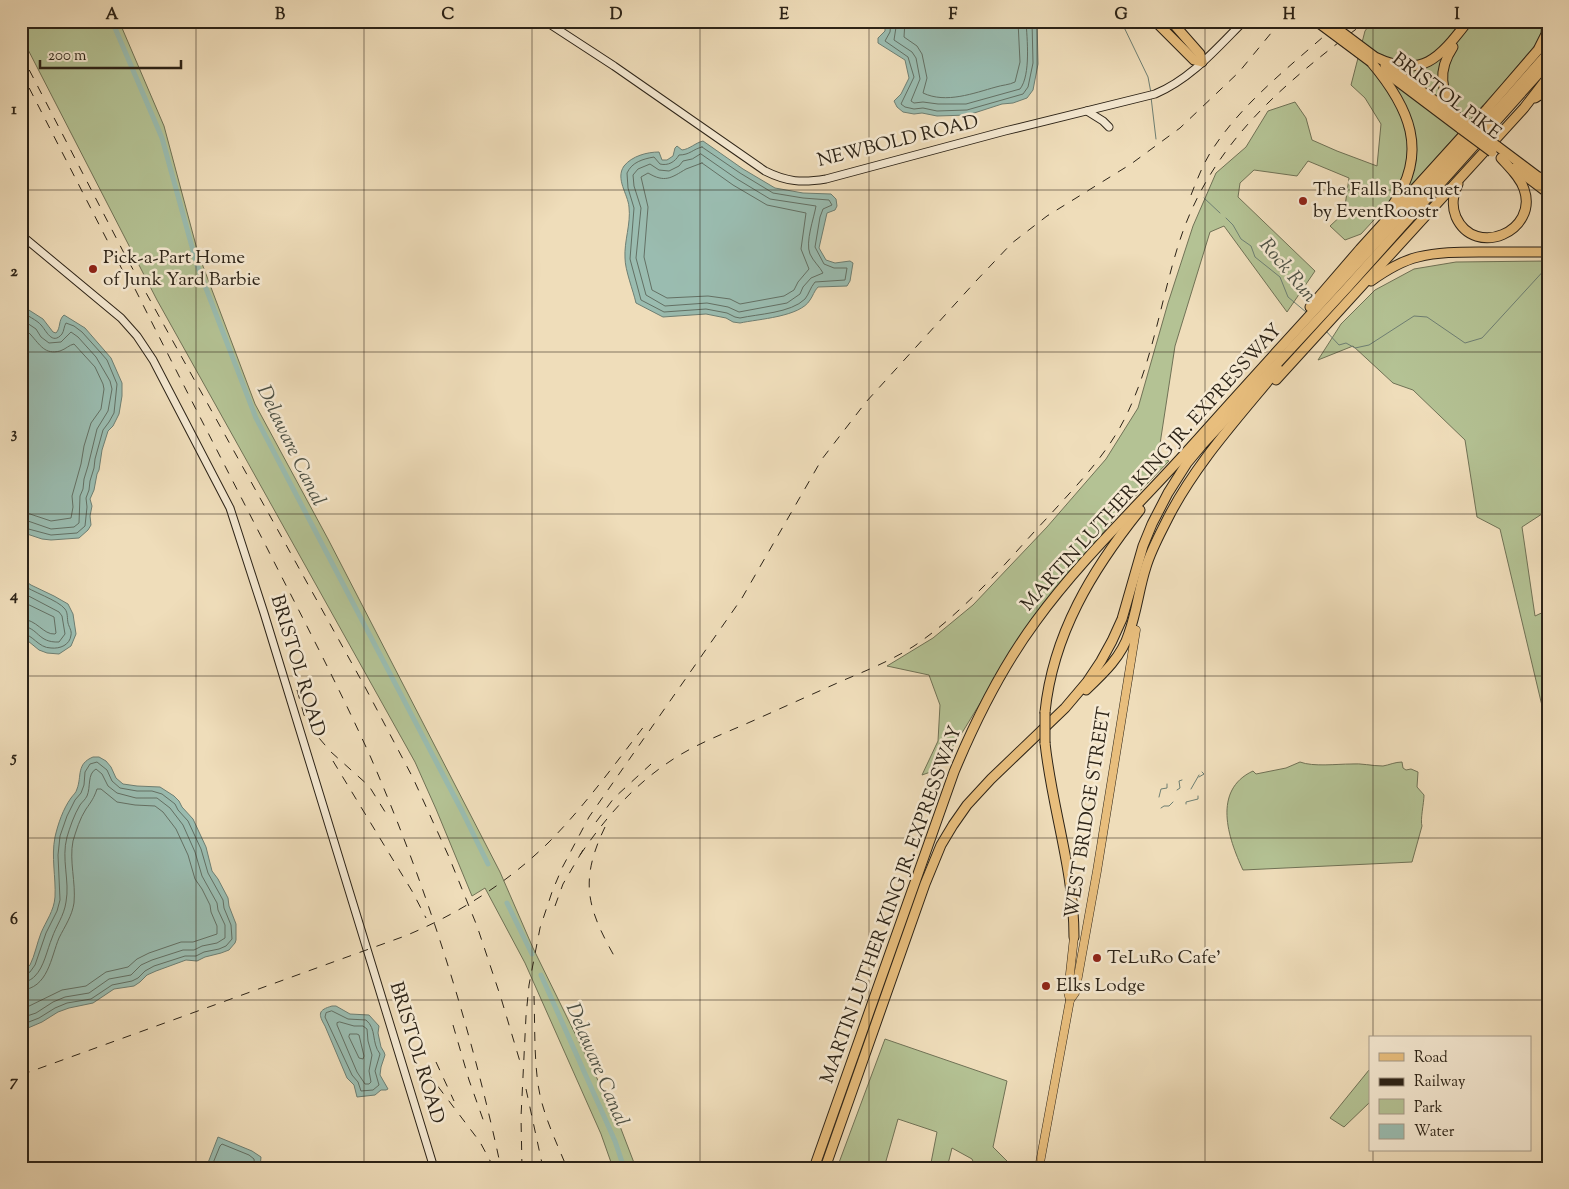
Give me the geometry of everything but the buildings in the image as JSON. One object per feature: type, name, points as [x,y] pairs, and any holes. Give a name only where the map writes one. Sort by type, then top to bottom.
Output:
[{"type":"highway","points":[[1156,21],[1194,60],[1202,62],[1200,54],[1171,21]]},
{"type":"highway","points":[[1316,21],[1456,116]]},
{"type":"highway","points":[[1322,312],[1360,249],[1400,195],[1408,173],[1412,150],[1409,126],[1401,104],[1373,60],[1327,21]]},
{"type":"highway","points":[[1373,60],[1415,66],[1426,63],[1443,52],[1468,21]]},
{"type":"highway","points":[[1463,126],[1448,102],[1442,79],[1444,66],[1451,50],[1473,21]]},
{"type":"highway","points":[[1360,249],[1538,50],[1545,38],[1547,21]]},
{"type":"highway","points":[[1077,571],[1133,503],[1309,327],[1548,53]]},
{"type":"highway","name":"BRISTOL PIKE","points":[[1373,60],[1495,149],[1501,158]]},
{"type":"highway","points":[[1056,716],[1103,674],[1123,648],[1130,632],[1150,556],[1190,480],[1291,354],[1309,327],[1548,63]]},
{"type":"highway","points":[[1543,90],[1548,77]]},
{"type":"highway","points":[[1346,303],[1524,108],[1538,96],[1548,82]]},
{"type":"highway","points":[[1495,149],[1548,182]]},
{"type":"highway","points":[[1465,173],[1455,190],[1453,199],[1458,220],[1468,231],[1481,237],[1490,238],[1504,234],[1515,227],[1521,220],[1526,201],[1525,191],[1520,181],[1501,158]]},
{"type":"highway","points":[[1501,158],[1548,193]]},
{"type":"highway","points":[[1322,312],[1346,303],[1384,272],[1417,257],[1450,252],[1548,252]]},
{"type":"highway","name":"MARTIN LUTHER KING JR. EXPRESSWAY","points":[[814,1168],[942,805],[968,740],[991,694],[1017,649],[1037,620],[1077,571],[1162,479],[1309,327]]},
{"type":"highway","name":"MARTIN LUTHER KING JR. EXPRESSWAY","points":[[825,1168],[925,884],[941,845],[953,825],[975,796],[1088,682],[1112,641],[1126,607],[1147,536],[1174,483],[1202,445],[1309,327]]},
{"type":"highway","points":[[1074,937],[1071,880],[1049,776],[1045,743],[1045,712],[1048,682],[1055,657],[1073,613],[1103,561],[1162,479]]},
{"type":"highway","points":[[1136,630],[1146,582],[1162,530]]},
{"type":"main road","name":"NEWBOLD ROAD","points":[[545,21],[614,66],[766,171],[793,181],[826,179],[1155,94],[1178,82],[1202,62],[1244,21]]},
{"type":"main road","points":[[1087,111],[1109,127],[1106,116],[1110,105]]},
{"type":"main road","name":"BRISTOL ROAD","points":[[21,236],[121,318],[137,336],[153,360],[230,508],[434,1168]]},
{"type":"main road","name":"WEST BRIDGE STREET","points":[[1070,1000],[1075,993],[1092,901],[1136,630]]},
{"type":"main road","name":"WEST BRIDGE STREET","points":[[1039,1168],[1070,1000],[1068,992],[1074,937]]},
{"type":"green space","points":[[21,21],[119,21],[164,126],[198,253],[255,404],[328,539],[500,872],[533,948],[618,1121],[636,1168],[613,1168],[601,1134],[525,963],[485,888],[472,896],[415,762],[157,300],[21,36]]},
{"type":"green space","points":[[1372,21],[1548,21],[1548,40],[1536,44],[1416,180],[1384,209],[1361,234],[1345,240],[1330,226],[1344,213],[1349,178],[1308,161],[1297,176],[1254,170],[1240,183],[1238,197],[1315,271],[1287,312],[1224,226],[1210,232],[1175,346],[1158,457],[1169,461],[1121,511],[1031,620],[957,741],[936,770],[922,775],[938,741],[940,705],[929,675],[887,666],[933,638],[973,605],[1047,527],[1106,459],[1138,408],[1168,303],[1193,226],[1216,173],[1246,147],[1268,111],[1295,102],[1306,118],[1312,140],[1377,166],[1381,124],[1365,98],[1351,85],[1365,31]]},
{"type":"green space","points":[[1548,261],[1548,510],[1522,527],[1535,616],[1548,610],[1548,731],[1500,529],[1477,517],[1465,440],[1413,390],[1393,383],[1353,346],[1318,360],[1341,324],[1375,290],[1414,269],[1456,262]]},
{"type":"green space","points":[[1300,762],[1318,765],[1355,764],[1383,766],[1402,762],[1403,768],[1406,770],[1411,769],[1418,772],[1417,787],[1424,795],[1422,826],[1412,862],[1243,870],[1232,844],[1227,816],[1228,802],[1232,790],[1240,779],[1253,771],[1256,774],[1286,768]]},
{"type":"green space","points":[[885,1039],[1007,1081],[993,1147],[1009,1163],[1008,1168],[976,1168],[972,1159],[952,1148],[947,1168],[930,1168],[937,1132],[898,1119],[884,1168],[837,1168]]},
{"type":"green space","points":[[1369,1070],[1369,1103],[1344,1127],[1330,1118]]},
{"type":"water","points":[[885,21],[1037,21],[1038,64],[1033,90],[1027,98],[968,115],[937,116],[903,112],[894,101],[901,94],[909,78],[905,60],[878,43],[878,38],[885,31]]},
{"type":"water","points":[[703,141],[743,169],[775,188],[803,193],[831,194],[836,199],[837,206],[835,210],[827,213],[819,248],[826,260],[835,263],[850,261],[853,263],[850,281],[847,286],[818,287],[805,306],[797,310],[788,314],[740,323],[706,314],[663,317],[636,303],[625,263],[629,213],[628,202],[621,181],[624,166],[640,155],[650,153],[659,152],[662,160],[667,160],[673,156],[677,146],[682,150]]},
{"type":"water","points":[[21,305],[43,319],[53,332],[56,333],[58,331],[64,315],[85,328],[111,358],[122,383],[119,414],[108,431],[94,490],[90,499],[92,506],[91,525],[79,538],[51,540],[21,532]]},
{"type":"water","points":[[21,578],[68,604],[73,614],[76,634],[71,646],[59,654],[39,650],[21,637]]},
{"type":"water","points":[[93,757],[99,757],[106,761],[116,778],[123,784],[160,787],[179,801],[193,819],[206,847],[212,871],[228,898],[236,924],[236,940],[229,950],[197,961],[186,960],[156,971],[147,975],[134,986],[114,989],[93,1003],[58,1012],[42,1022],[21,1031],[21,972],[30,965],[54,902],[53,852],[56,832],[66,807],[77,790],[80,771],[84,763]]},
{"type":"water","points":[[336,1006],[350,1014],[369,1015],[379,1026],[378,1033],[385,1055],[380,1075],[388,1089],[381,1090],[375,1095],[357,1097],[354,1085],[347,1078],[320,1015],[324,1009]]},
{"type":"water","points":[[218,1137],[252,1151],[261,1157],[260,1168],[206,1168]]},
{"type":"waterway","name":"Delaware Canal","points":[[112,21],[162,138],[197,265],[256,418],[488,864]]},
{"type":"waterway","name":"Rock Run","points":[[1121,21],[1148,77],[1151,93]]},
{"type":"waterway","name":"Rock Run","points":[[1151,97],[1156,139]]},
{"type":"waterway","name":"Rock Run","points":[[1204,198],[1220,213]]},
{"type":"waterway","name":"Rock Run","points":[[1226,218],[1233,225],[1241,239],[1251,246],[1255,257],[1280,277],[1288,297],[1306,312]]},
{"type":"waterway","name":"Rock Run","points":[[1325,330],[1339,345],[1346,343],[1355,348],[1369,345],[1414,316],[1427,317],[1465,343],[1482,338],[1548,266]]},
{"type":"waterway","points":[[1199,777],[1204,774],[1202,772]]},
{"type":"waterway","points":[[1191,789],[1199,775]]},
{"type":"waterway","points":[[1177,790],[1180,788],[1179,781],[1182,780]]},
{"type":"waterway","points":[[1159,797],[1161,789],[1167,788],[1167,784]]},
{"type":"waterway","points":[[1186,804],[1186,802],[1198,799],[1198,796]]},
{"type":"waterway","points":[[1161,808],[1169,806],[1173,802]]},
{"type":"waterway","name":"Delaware Canal","points":[[507,903],[532,954]]},
{"type":"waterway","name":"Delaware Canal","points":[[541,975],[615,1141],[624,1168]]},
{"type":"railway","points":[[522,1168],[521,1117],[529,985],[540,928],[562,868],[589,817],[742,598],[822,459],[866,402],[1012,243],[1047,216],[1131,164],[1180,128],[1239,72],[1281,21]]},
{"type":"railway","points":[[1191,195],[1209,155],[1225,131],[1255,98],[1341,21]]},
{"type":"railway","points":[[580,855],[618,806],[666,764],[710,739],[871,669],[906,651],[943,624],[995,575],[1090,470],[1109,445],[1125,418],[1149,355],[1178,246],[1192,209],[1209,176],[1253,118],[1279,92],[1336,44],[1367,21]]},
{"type":"railway","points":[[21,54],[125,255],[365,687],[413,778],[449,857],[477,926],[521,1065]]},
{"type":"railway","points":[[21,72],[128,281]]},
{"type":"railway","points":[[127,273],[320,652],[371,758],[392,808],[429,909],[462,1011],[501,1168]]},
{"type":"railway","points":[[297,690],[304,715],[313,731],[331,752],[369,786],[387,815]]},
{"type":"railway","points":[[21,1075],[405,936],[444,918],[499,884],[548,843],[586,800],[645,725]]},
{"type":"railway","points":[[333,761],[412,891],[426,918]]},
{"type":"railway","points":[[596,822],[614,798],[651,764]]},
{"type":"railway","points":[[605,827],[591,864],[590,896],[599,926],[617,961]]},
{"type":"railway","points":[[555,906],[563,884],[583,850]]},
{"type":"railway","points":[[534,996],[536,1062],[540,1095],[550,1127],[567,1168]]},
{"type":"railway","points":[[453,1025],[469,1080],[485,1125]]},
{"type":"railway","points":[[436,1062],[454,1101]]},
{"type":"railway","points":[[427,1072],[480,1142],[494,1168]]},
{"type":"railway","points":[[526,1089],[543,1168]]},
{"type":"place","name":"The Falls Banquet by EventRoostr","points":[[1303,201]]},
{"type":"place","name":"Pick-a-Part Home of Junk Yard Barbie","points":[[93,269]]},
{"type":"place","name":"TeLuRo Cafe'","points":[[1097,958]]},
{"type":"place","name":"Elks Lodge","points":[[1046,986]]}]
